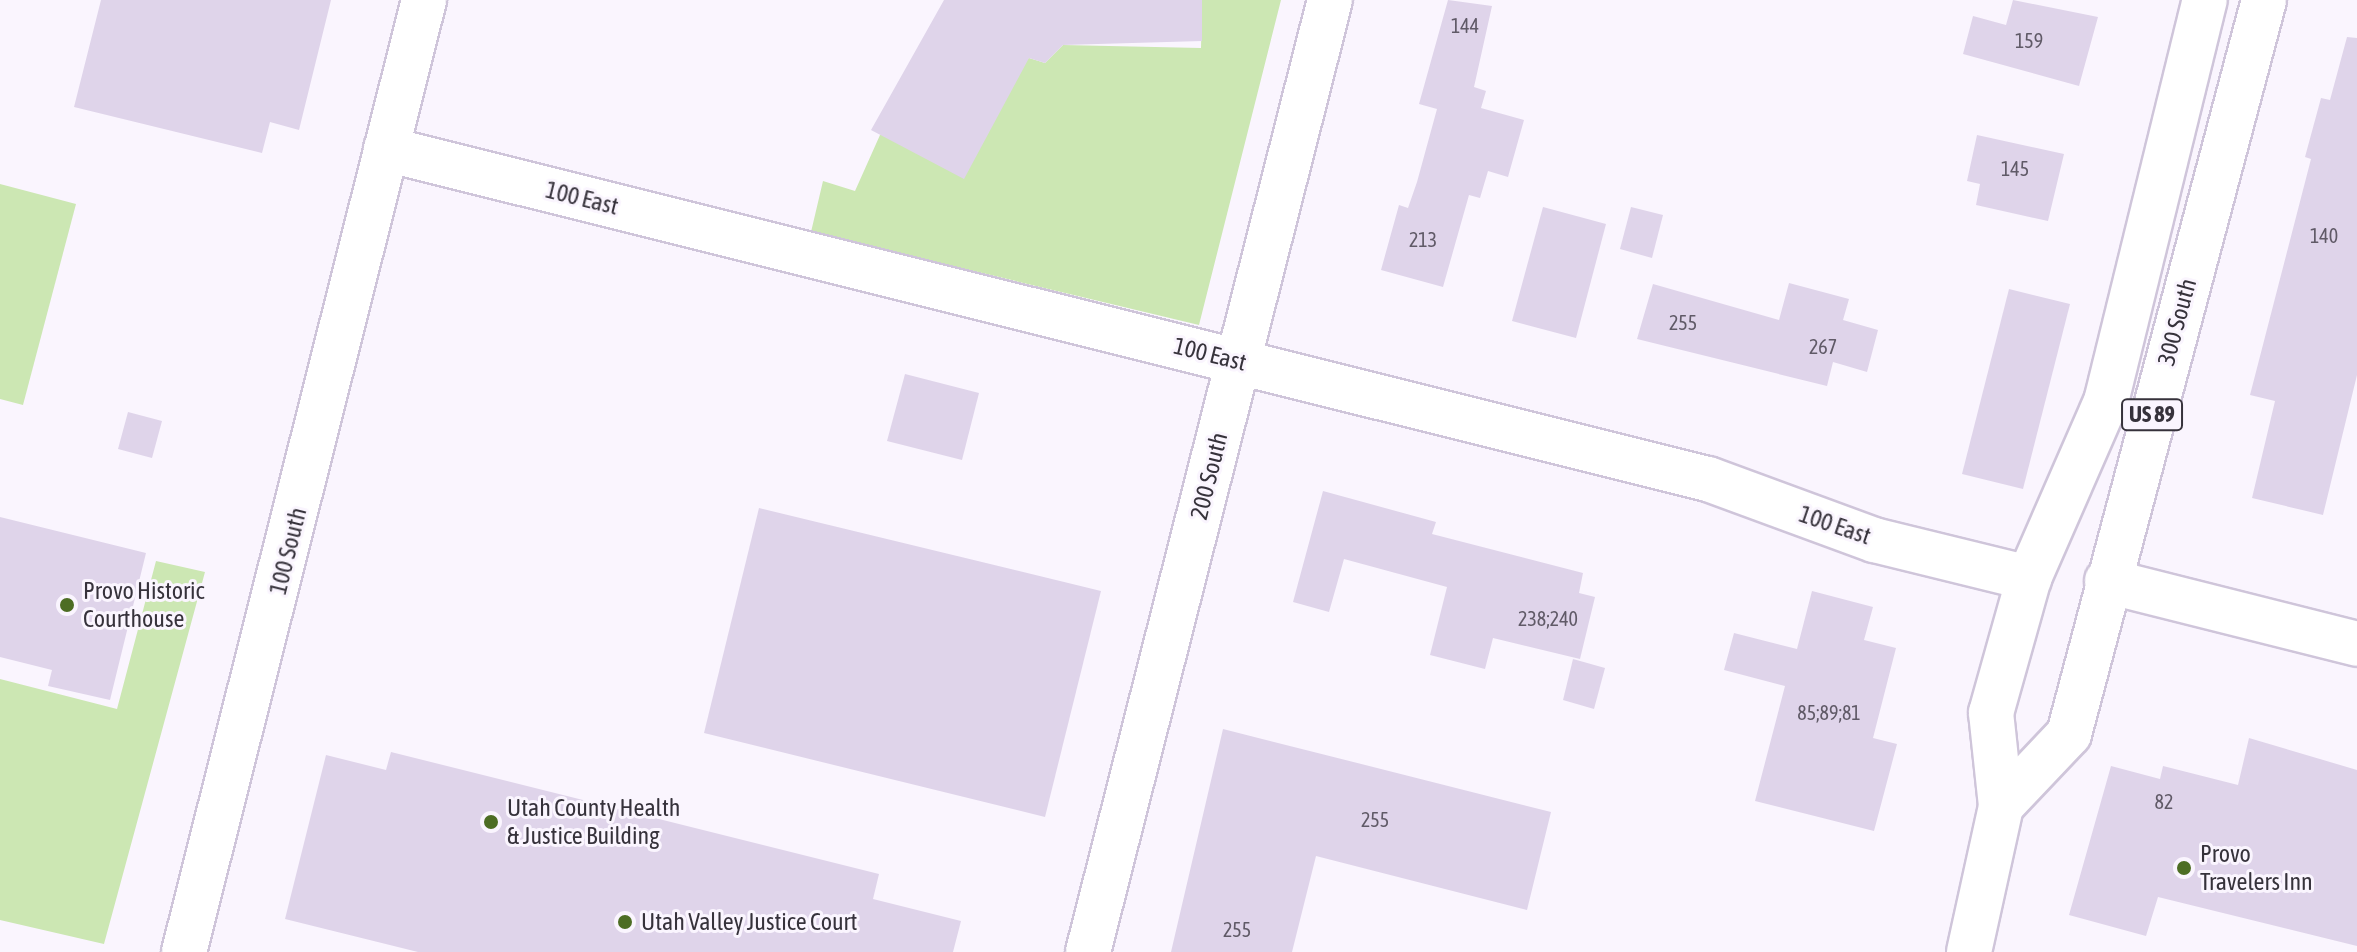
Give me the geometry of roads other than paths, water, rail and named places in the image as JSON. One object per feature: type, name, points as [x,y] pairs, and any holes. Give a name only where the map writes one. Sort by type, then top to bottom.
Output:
[{"type":"street","name":"100 South","points":[[184,952],[424,0]]},
{"type":"street","name":"200 South","points":[[1088,952],[1330,0]]},
{"type":"street","name":"300 South","points":[[1969,952],[2001,806],[1991,713],[2029,578],[2106,402],[2205,0]]},
{"type":"street","name":"300 South","points":[[2001,806],[2069,734],[2107,581],[2264,0]]},
{"type":"street","name":"100 East","points":[[386,149],[1708,479],[1874,540],[2029,578]]},
{"type":"street","points":[[2107,581],[2357,644]]},
{"type":"place","name":"Provo Historic Courthouse","points":[[67,605]]},
{"type":"place","name":"Utah County Health & Justice Building","points":[[491,822]]},
{"type":"place","name":"Provo Travelers Inn","points":[[2184,868]]},
{"type":"place","name":"Utah Valley Justice Court","points":[[625,922]]}]
